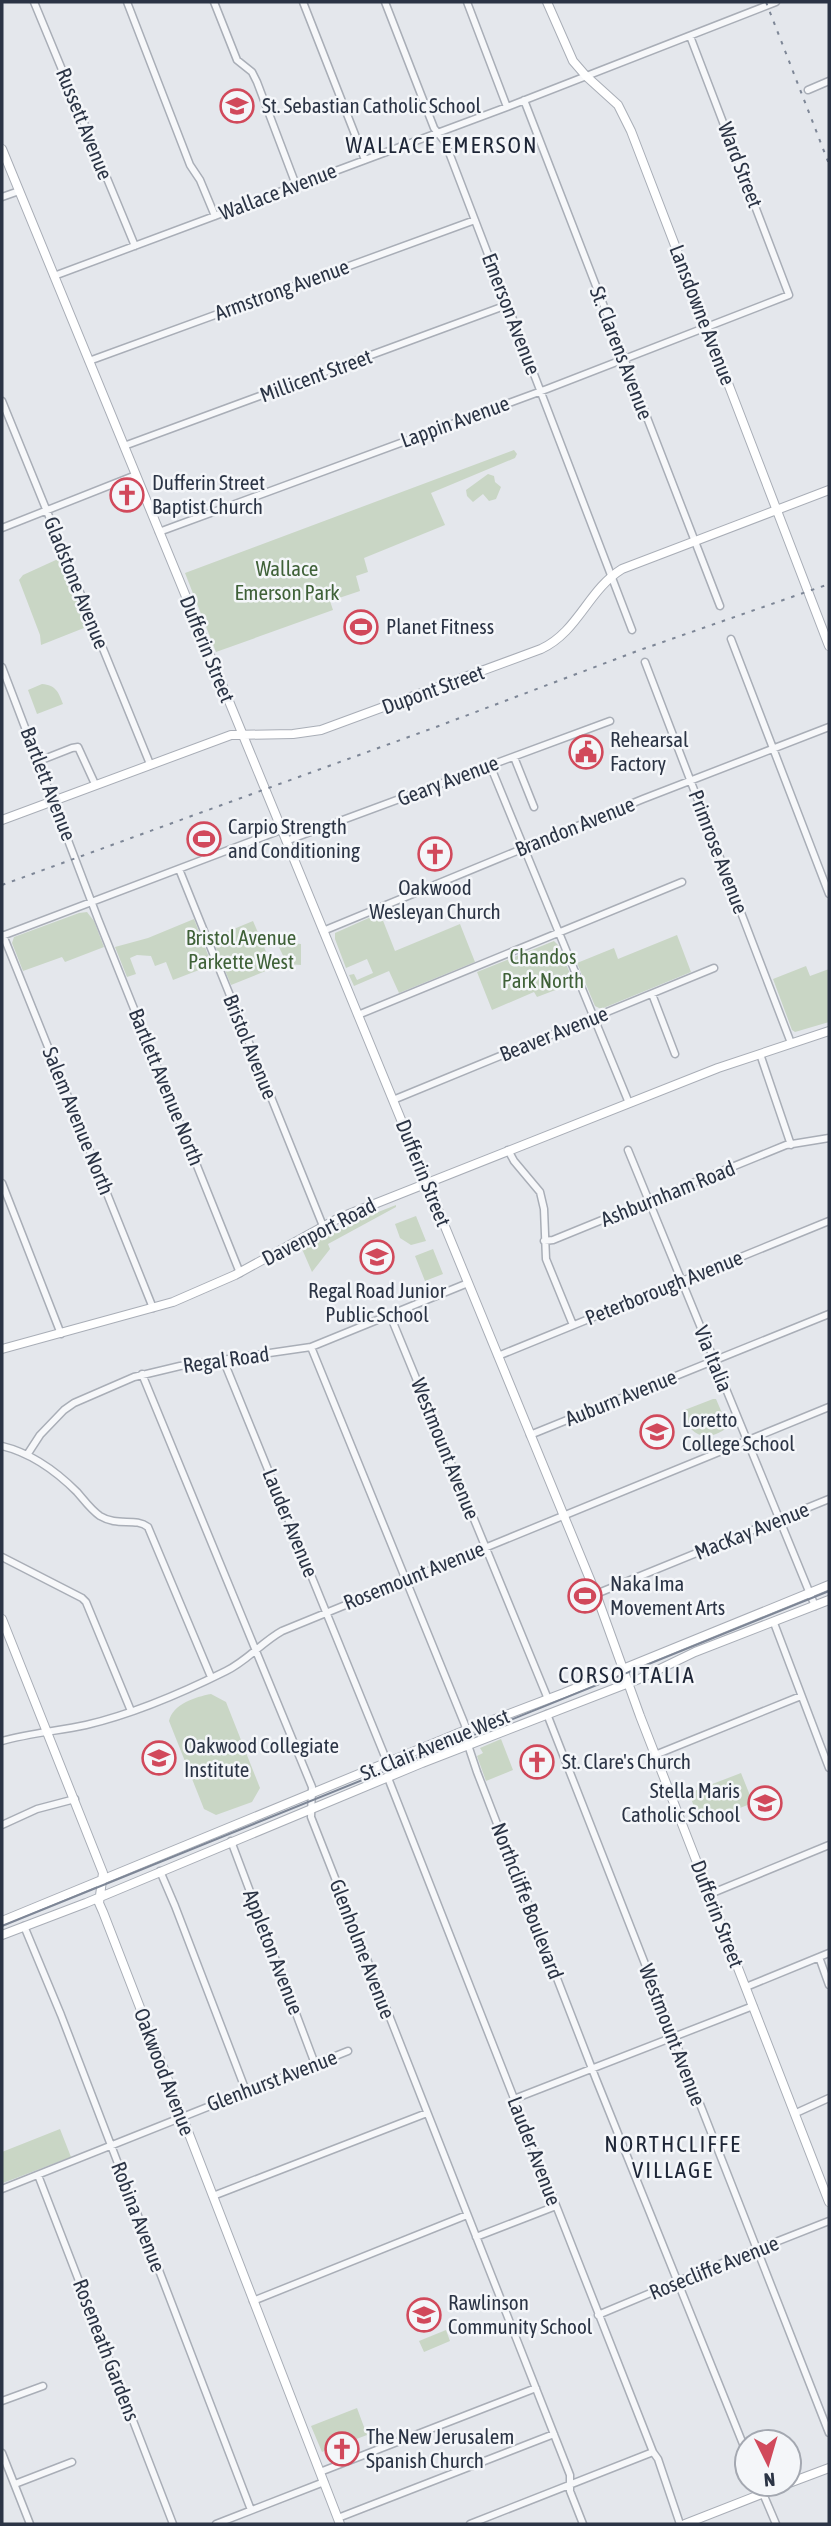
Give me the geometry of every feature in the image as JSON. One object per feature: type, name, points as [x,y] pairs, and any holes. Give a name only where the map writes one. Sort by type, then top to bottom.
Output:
[{"type":"main road","name":"Lansdowne Avenue","points":[[547,2],[567,51],[586,76],[618,105],[632,131],[829,646]]},
{"type":"main road","name":"Dufferin Street","points":[[2,149],[596,1594],[655,1755],[829,2202]]},
{"type":"main road","name":"Dupont Street","points":[[2,820],[221,738],[242,734],[293,734],[321,730],[541,649],[567,632],[600,587],[622,569],[829,490]]},
{"type":"main road","name":"Davenport Road","points":[[2,1349],[153,1308],[195,1293],[240,1273],[323,1226],[427,1182],[629,1103],[829,1031]]},
{"type":"main road","name":"St. Clair Avenue West","points":[[2,1921],[829,1585]]},
{"type":"main road","name":"St. Clair Avenue West","points":[[2,1935],[829,1600]]},
{"type":"main road","points":[[3,1624],[103,1873],[99,1896]]},
{"type":"main road","name":"Oakwood Avenue","points":[[99,1896],[339,2521]]},
{"type":"main road","points":[[803,2478],[829,2468]]},
{"type":"main road","points":[[682,2524],[752,2498]]},
{"type":"street","name":"Russett Avenue","points":[[34,2],[135,246]]},
{"type":"street","points":[[127,2],[190,165],[200,180],[215,216]]},
{"type":"street","points":[[215,2],[237,60],[252,72],[257,82],[296,185]]},
{"type":"street","points":[[303,2],[365,160]]},
{"type":"street","name":"Emerson Avenue","points":[[385,2],[434,128],[445,142],[632,630]]},
{"type":"street","points":[[467,2],[507,107]]},
{"type":"street","name":"Wallace Avenue","points":[[54,276],[507,107],[776,2]]},
{"type":"street","name":"Ward Street","points":[[690,36],[789,295]]},
{"type":"street","points":[[808,90],[829,81]]},
{"type":"street","name":"St. Clarens Avenue","points":[[524,100],[720,606]]},
{"type":"street","points":[[2,197],[19,191]]},
{"type":"street","name":"Armstrong Avenue","points":[[89,361],[475,220]]},
{"type":"street","name":"Lappin Avenue","points":[[159,532],[789,295]]},
{"type":"street","name":"Millicent Street","points":[[124,446],[507,305]]},
{"type":"street","name":"Gladstone Avenue","points":[[2,401],[150,764]]},
{"type":"street","points":[[2,528],[136,475]]},
{"type":"street","points":[[731,639],[829,894]]},
{"type":"street","name":"Primrose Avenue","points":[[645,662],[791,1044]]},
{"type":"street","name":"Bartlett Avenue","points":[[2,667],[92,902]]},
{"type":"street","name":"Geary Avenue","points":[[286,841],[610,721]]},
{"type":"street","name":"Brandon Avenue","points":[[323,930],[829,727]]},
{"type":"street","points":[[39,761],[78,747],[95,784]]},
{"type":"street","points":[[514,757],[534,807]]},
{"type":"street","points":[[490,765],[629,1103]]},
{"type":"street","points":[[2,935],[281,830]]},
{"type":"street","name":"Bristol Avenue","points":[[179,869],[323,1226]]},
{"type":"street","points":[[358,1015],[682,882]]},
{"type":"street","name":"Bartlett Avenue North","points":[[92,902],[240,1273]]},
{"type":"street","name":"Salem Avenue North","points":[[2,935],[153,1308]]},
{"type":"street","name":"Beaver Avenue","points":[[393,1100],[714,968]]},
{"type":"street","points":[[652,994],[675,1054]]},
{"type":"street","points":[[760,1054],[791,1144]]},
{"type":"street","name":"Ashburnham Road","points":[[544,1241],[550,1241],[791,1144],[829,1138]]},
{"type":"street","points":[[508,1150],[540,1192],[544,1209],[546,1259],[573,1325]]},
{"type":"street","name":"Via Italia","points":[[628,1150],[815,1606]]},
{"type":"street","points":[[2,1183],[61,1334]]},
{"type":"street","name":"Peterborough Avenue","points":[[498,1356],[829,1221]]},
{"type":"street","name":"Regal Road","points":[[27,1455],[40,1435],[64,1410],[99,1391],[142,1374],[311,1347],[468,1283]]},
{"type":"street","name":"Auburn Avenue","points":[[530,1435],[829,1314]]},
{"type":"street","name":"Westmount Avenue","points":[[390,1315],[548,1699]]},
{"type":"street","name":"Northcliffe Boulevard","points":[[311,1347],[449,1685],[466,1731],[468,1745],[593,2068],[737,2428]]},
{"type":"street","name":"Lauder Avenue","points":[[226,1360],[227,1369],[388,1764]]},
{"type":"street","name":"Glenholme Avenue","points":[[142,1374],[313,1793],[311,1817],[554,2434],[571,2479],[570,2491],[583,2524]]},
{"type":"street","name":"Rosemount Avenue","points":[[2,1741],[47,1730],[89,1724],[131,1711],[233,1667],[282,1630],[829,1407]]},
{"type":"street","points":[[2,1446],[27,1455],[66,1482],[102,1517],[113,1522],[138,1522],[148,1527],[211,1677]]},
{"type":"street","name":"MacKay Avenue","points":[[596,1594],[829,1499]]},
{"type":"street","points":[[2,1557],[82,1598],[89,1608],[131,1711]]},
{"type":"street","points":[[774,1623],[829,1768]]},
{"type":"street","points":[[655,1755],[801,1696]]},
{"type":"street","name":"Westmount Avenue","points":[[547,1714],[829,2433]]},
{"type":"street","name":"Lauder Avenue","points":[[388,1777],[682,2524]]},
{"type":"street","points":[[2,1825],[37,1809],[75,1799]]},
{"type":"street","name":"Appleton Avenue","points":[[231,1841],[315,2064]]},
{"type":"street","points":[[710,1894],[829,1845]]},
{"type":"street","points":[[160,1871],[246,2091]]},
{"type":"street","name":"Robina Avenue","points":[[24,1926],[251,2510]]},
{"type":"street","points":[[746,1987],[829,1953]]},
{"type":"street","points":[[819,1957],[829,1985]]},
{"type":"street","points":[[514,2099],[753,2006]]},
{"type":"street","name":"Glenhurst Avenue","points":[[2,2189],[348,2051]]},
{"type":"street","points":[[796,2113],[829,2098]]},
{"type":"street","points":[[213,2196],[426,2113]]},
{"type":"street","name":"Roseneath Gardens","points":[[38,2175],[173,2524]]},
{"type":"street","points":[[476,2237],[556,2206]]},
{"type":"street","points":[[253,2301],[467,2215]]},
{"type":"street","name":"Rosecliffe Avenue","points":[[598,2315],[829,2221]]},
{"type":"street","points":[[2,2401],[44,2386]]},
{"type":"street","points":[[320,2472],[536,2388]]},
{"type":"street","points":[[339,2521],[554,2434]]},
{"type":"street","points":[[470,2524],[653,2452]]},
{"type":"street","points":[[2,2453],[30,2524]]},
{"type":"street","points":[[15,2484],[72,2462]]},
{"type":"street","points":[[216,2524],[324,2482]]},
{"type":"street","points":[[765,2498],[776,2524]]},
{"type":"green space","name":"Wallace Emerson Park","points":[[514,450],[517,454],[515,458],[431,493],[445,525],[364,558],[368,572],[356,576],[360,591],[330,601],[333,610],[216,652],[185,573]]},
{"type":"green space","points":[[488,474],[494,476],[495,482],[501,487],[496,499],[489,501],[483,494],[473,502],[467,496],[466,490]]},
{"type":"green space","points":[[62,559],[89,626],[41,645],[40,635],[19,580],[23,575]]},
{"type":"green space","points":[[42,684],[56,690],[63,704],[37,714],[28,690]]},
{"type":"green space","points":[[87,912],[94,921],[104,947],[65,962],[62,957],[23,971],[12,943],[14,937]]},
{"type":"green space","points":[[380,913],[395,951],[460,924],[475,962],[399,993],[389,971],[354,986],[349,975],[354,974],[357,980],[373,973],[367,959],[346,968],[335,933]]},
{"type":"green space","points":[[194,919],[212,965],[173,980],[166,962],[155,966],[151,956],[137,955],[130,958],[136,974],[127,977],[115,947],[148,938]]},
{"type":"green space","name":"Bristol Avenue Parkette West","points":[[253,921],[273,968],[231,985],[212,938]]},
{"type":"green space","points":[[280,934],[283,942],[301,944],[301,965],[287,964],[278,945],[269,948],[265,940]]},
{"type":"green space","points":[[677,935],[691,972],[601,1009],[595,1006],[577,963],[614,948],[618,959]]},
{"type":"green space","name":"Chandos Park North","points":[[554,941],[574,983],[537,997],[534,992],[492,1010],[477,972]]},
{"type":"green space","points":[[806,966],[810,976],[829,969],[829,1022],[795,1032],[773,979]]},
{"type":"green space","points":[[396,1205],[328,1244],[330,1249],[312,1272],[302,1249],[335,1229]]},
{"type":"green space","points":[[416,1216],[426,1241],[411,1245],[400,1238],[395,1224]]},
{"type":"green space","points":[[433,1249],[443,1274],[425,1281],[415,1256]]},
{"type":"green space","points":[[716,1399],[728,1427],[713,1435],[699,1435],[689,1426],[682,1411]]},
{"type":"green space","points":[[211,1694],[226,1702],[260,1788],[252,1802],[216,1815],[204,1809],[169,1721],[180,1706],[192,1699]]},
{"type":"green space","points":[[501,1739],[513,1770],[486,1781],[477,1756],[483,1753],[480,1748]]},
{"type":"green space","points":[[741,1773],[753,1803],[700,1823],[689,1793]]},
{"type":"green space","points":[[60,2129],[71,2157],[3,2183],[2,2152]]},
{"type":"green space","points":[[446,2330],[450,2341],[424,2352],[419,2341]]},
{"type":"green space","points":[[357,2408],[367,2435],[322,2452],[311,2426]]},
{"type":"tram line","points":[[2,1926],[829,1591]]},
{"type":"railway","points":[[766,2],[829,164]]},
{"type":"railway","points":[[2,885],[640,650],[829,584]]},
{"type":"place","name":"St. Sebastian Catholic School","points":[[237,106]]},
{"type":"place","name":"Dufferin Street Baptist Church","points":[[127,495]]},
{"type":"place","name":"Planet Fitness","points":[[361,627]]},
{"type":"place","name":"Rehearsal Factory","points":[[586,752]]},
{"type":"place","name":"Carpio Strength and Conditioning","points":[[204,839]]},
{"type":"place","name":"Oakwood Wesleyan Church","points":[[435,854]]},
{"type":"place","name":"Regal Road Junior Public School","points":[[377,1257]]},
{"type":"place","name":"Loretto College School","points":[[657,1432]]},
{"type":"place","name":"Naka Ima Movement Arts","points":[[585,1596]]},
{"type":"place","name":"Oakwood Collegiate Institute","points":[[159,1758]]},
{"type":"place","name":"St. Clare's Church","points":[[537,1762]]},
{"type":"place","name":"Stella Maris Catholic School","points":[[765,1803]]},
{"type":"place","name":"Rawlinson Community School","points":[[424,2315]]},
{"type":"place","name":"The New Jerusalem Spanish Church","points":[[342,2449]]},
{"type":"district","name":"WALLACE EMERSON","points":[[442,145]]},
{"type":"district","name":"CORSO ITALIA","points":[[627,1675]]},
{"type":"district","name":"NORTHCLIFFE VILLAGE","points":[[673,2157]]}]
